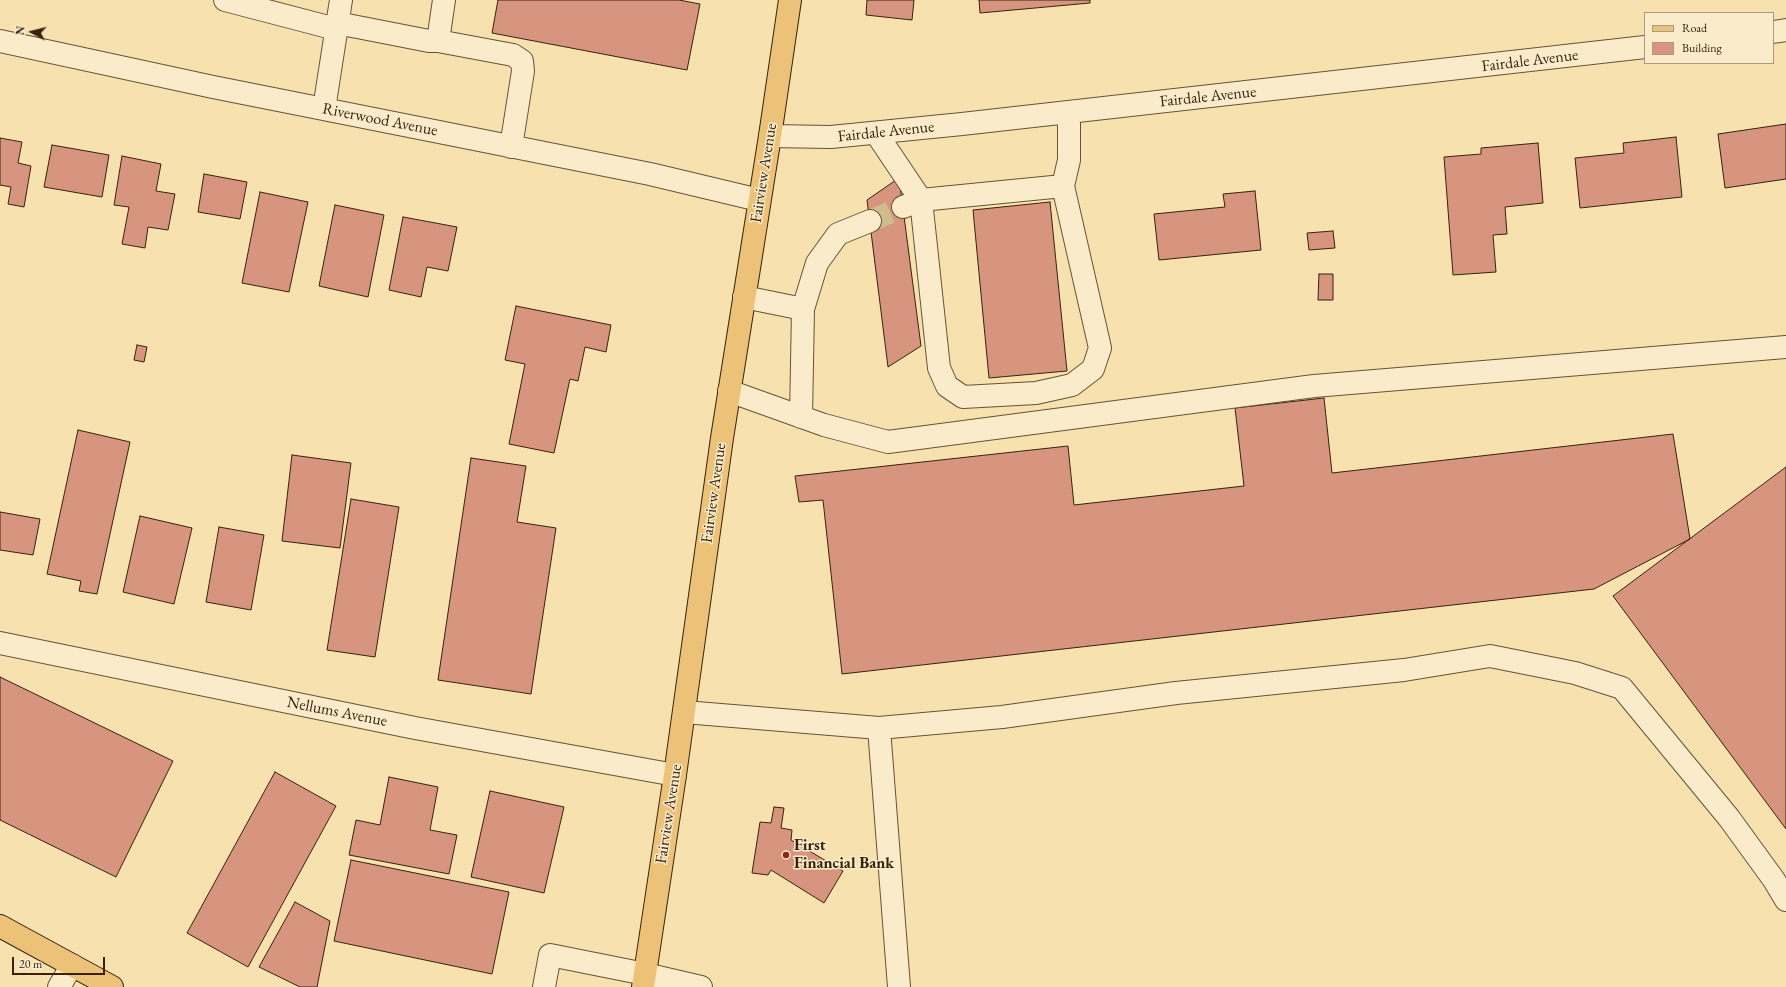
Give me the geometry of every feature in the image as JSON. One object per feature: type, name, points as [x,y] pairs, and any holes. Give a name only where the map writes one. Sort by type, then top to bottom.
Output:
[{"type":"main road","name":"Fairview Avenue","points":[[644,980],[675,775],[729,391],[770,136],[790,0]]},
{"type":"main road","points":[[0,926],[112,987]]},
{"type":"street","points":[[225,0],[337,26],[429,41],[438,41],[513,55],[522,61],[523,71],[511,147]]},
{"type":"street","points":[[324,109],[341,0]]},
{"type":"street","points":[[438,41],[444,0]]},
{"type":"street","points":[[1774,32],[1786,30]]},
{"type":"street","name":"Riverwood Avenue","points":[[0,41],[324,109],[650,174],[759,200]]},
{"type":"street","name":"Fairdale Avenue","points":[[770,136],[831,137],[876,133],[1644,47]]},
{"type":"street","points":[[876,133],[912,204],[939,368],[947,386],[963,398],[1036,393],[1072,385],[1093,369],[1100,348],[1063,186],[1069,160],[1069,112]]},
{"type":"street","points":[[912,204],[1063,186]]},
{"type":"street","points":[[801,417],[803,309],[818,263],[838,234],[870,221]]},
{"type":"street","points":[[744,298],[803,309]]},
{"type":"street","points":[[729,391],[824,425],[888,442],[1314,386],[1786,347]]},
{"type":"street","name":"Nellums Avenue","points":[[0,643],[415,728],[675,775]]},
{"type":"street","points":[[684,712],[879,728],[1002,718],[1176,693],[1404,670],[1490,656],[1575,673],[1622,688],[1729,818],[1774,880],[1786,900]]},
{"type":"street","points":[[879,728],[899,987]]},
{"type":"street","points":[[544,987],[550,955],[644,980],[701,987]]},
{"type":"street","points":[[59,987],[72,965]]},
{"type":"building","points":[[498,0],[679,0],[700,4],[687,70],[492,33]]},
{"type":"building","points":[[867,0],[914,0],[912,20],[866,15]]},
{"type":"building","points":[[979,0],[1090,0],[1090,3],[980,13]]},
{"type":"building","points":[[1786,124],[1786,179],[1725,188],[1718,134]]},
{"type":"building","points":[[1676,137],[1682,197],[1580,208],[1575,158],[1624,153],[1623,143]]},
{"type":"building","points":[[0,138],[22,142],[18,163],[31,166],[24,207],[8,204],[11,187],[0,185]]},
{"type":"building","points":[[1538,143],[1543,203],[1505,207],[1507,234],[1493,235],[1496,272],[1453,275],[1444,157],[1481,154],[1481,148]]},
{"type":"building","points":[[52,145],[109,155],[102,197],[44,187]]},
{"type":"building","points":[[122,156],[161,164],[156,191],[175,194],[168,230],[148,227],[145,248],[122,244],[129,207],[114,205]]},
{"type":"building","points":[[204,174],[247,182],[240,219],[198,212]]},
{"type":"building","points":[[899,178],[921,346],[888,367],[867,200]]},
{"type":"building","points":[[1255,191],[1261,250],[1159,260],[1154,214],[1225,207],[1223,194]]},
{"type":"building","points":[[260,192],[308,202],[289,292],[242,283]]},
{"type":"building","points":[[1050,202],[1067,371],[989,378],[973,210]]},
{"type":"building","points":[[335,205],[384,215],[368,297],[319,286]]},
{"type":"building","points":[[403,217],[457,227],[448,271],[427,267],[421,297],[389,290]]},
{"type":"building","points":[[1333,231],[1335,248],[1309,250],[1307,233]]},
{"type":"building","points":[[1319,274],[1333,274],[1333,300],[1318,300]]},
{"type":"building","points":[[516,306],[611,325],[606,352],[585,347],[578,381],[570,379],[554,453],[509,444],[525,364],[505,360]]},
{"type":"building","points":[[137,345],[147,347],[144,362],[134,360]]},
{"type":"building","points":[[1324,398],[1332,473],[1673,434],[1690,539],[1594,589],[842,674],[823,500],[799,502],[795,476],[1068,446],[1074,505],[1244,486],[1235,408]]},
{"type":"building","points":[[78,430],[130,442],[97,594],[79,591],[81,581],[47,574]]},
{"type":"building","points":[[292,455],[351,463],[340,548],[282,541]]},
{"type":"building","points":[[471,458],[526,466],[517,522],[556,528],[531,694],[438,680]]},
{"type":"building","points":[[1786,467],[1786,829],[1613,596]]},
{"type":"building","points":[[351,499],[399,507],[375,657],[327,650]]},
{"type":"building","points":[[0,512],[40,519],[33,555],[0,550]]},
{"type":"building","points":[[140,516],[192,528],[174,604],[123,592]]},
{"type":"building","points":[[219,527],[264,535],[251,610],[206,602]]},
{"type":"building","points":[[0,677],[173,761],[116,877],[0,820]]},
{"type":"building","points":[[275,772],[336,806],[248,967],[187,933]]},
{"type":"building","points":[[389,777],[438,787],[430,830],[457,835],[449,874],[349,855],[356,820],[380,825]]},
{"type":"building","points":[[490,791],[564,807],[544,893],[471,877]]},
{"type":"building","name":"First Financial Bank","points":[[774,807],[784,808],[781,828],[792,830],[791,840],[843,871],[824,903],[771,870],[768,875],[752,873],[760,822],[771,823]]},
{"type":"building","points":[[351,860],[509,892],[492,974],[334,941]]},
{"type":"building","points":[[295,902],[330,921],[317,987],[300,987],[259,967]]},
{"type":"tunnel","points":[[870,221],[903,207]]},
{"type":"place","name":"First Financial Bank","points":[[786,855]]}]
